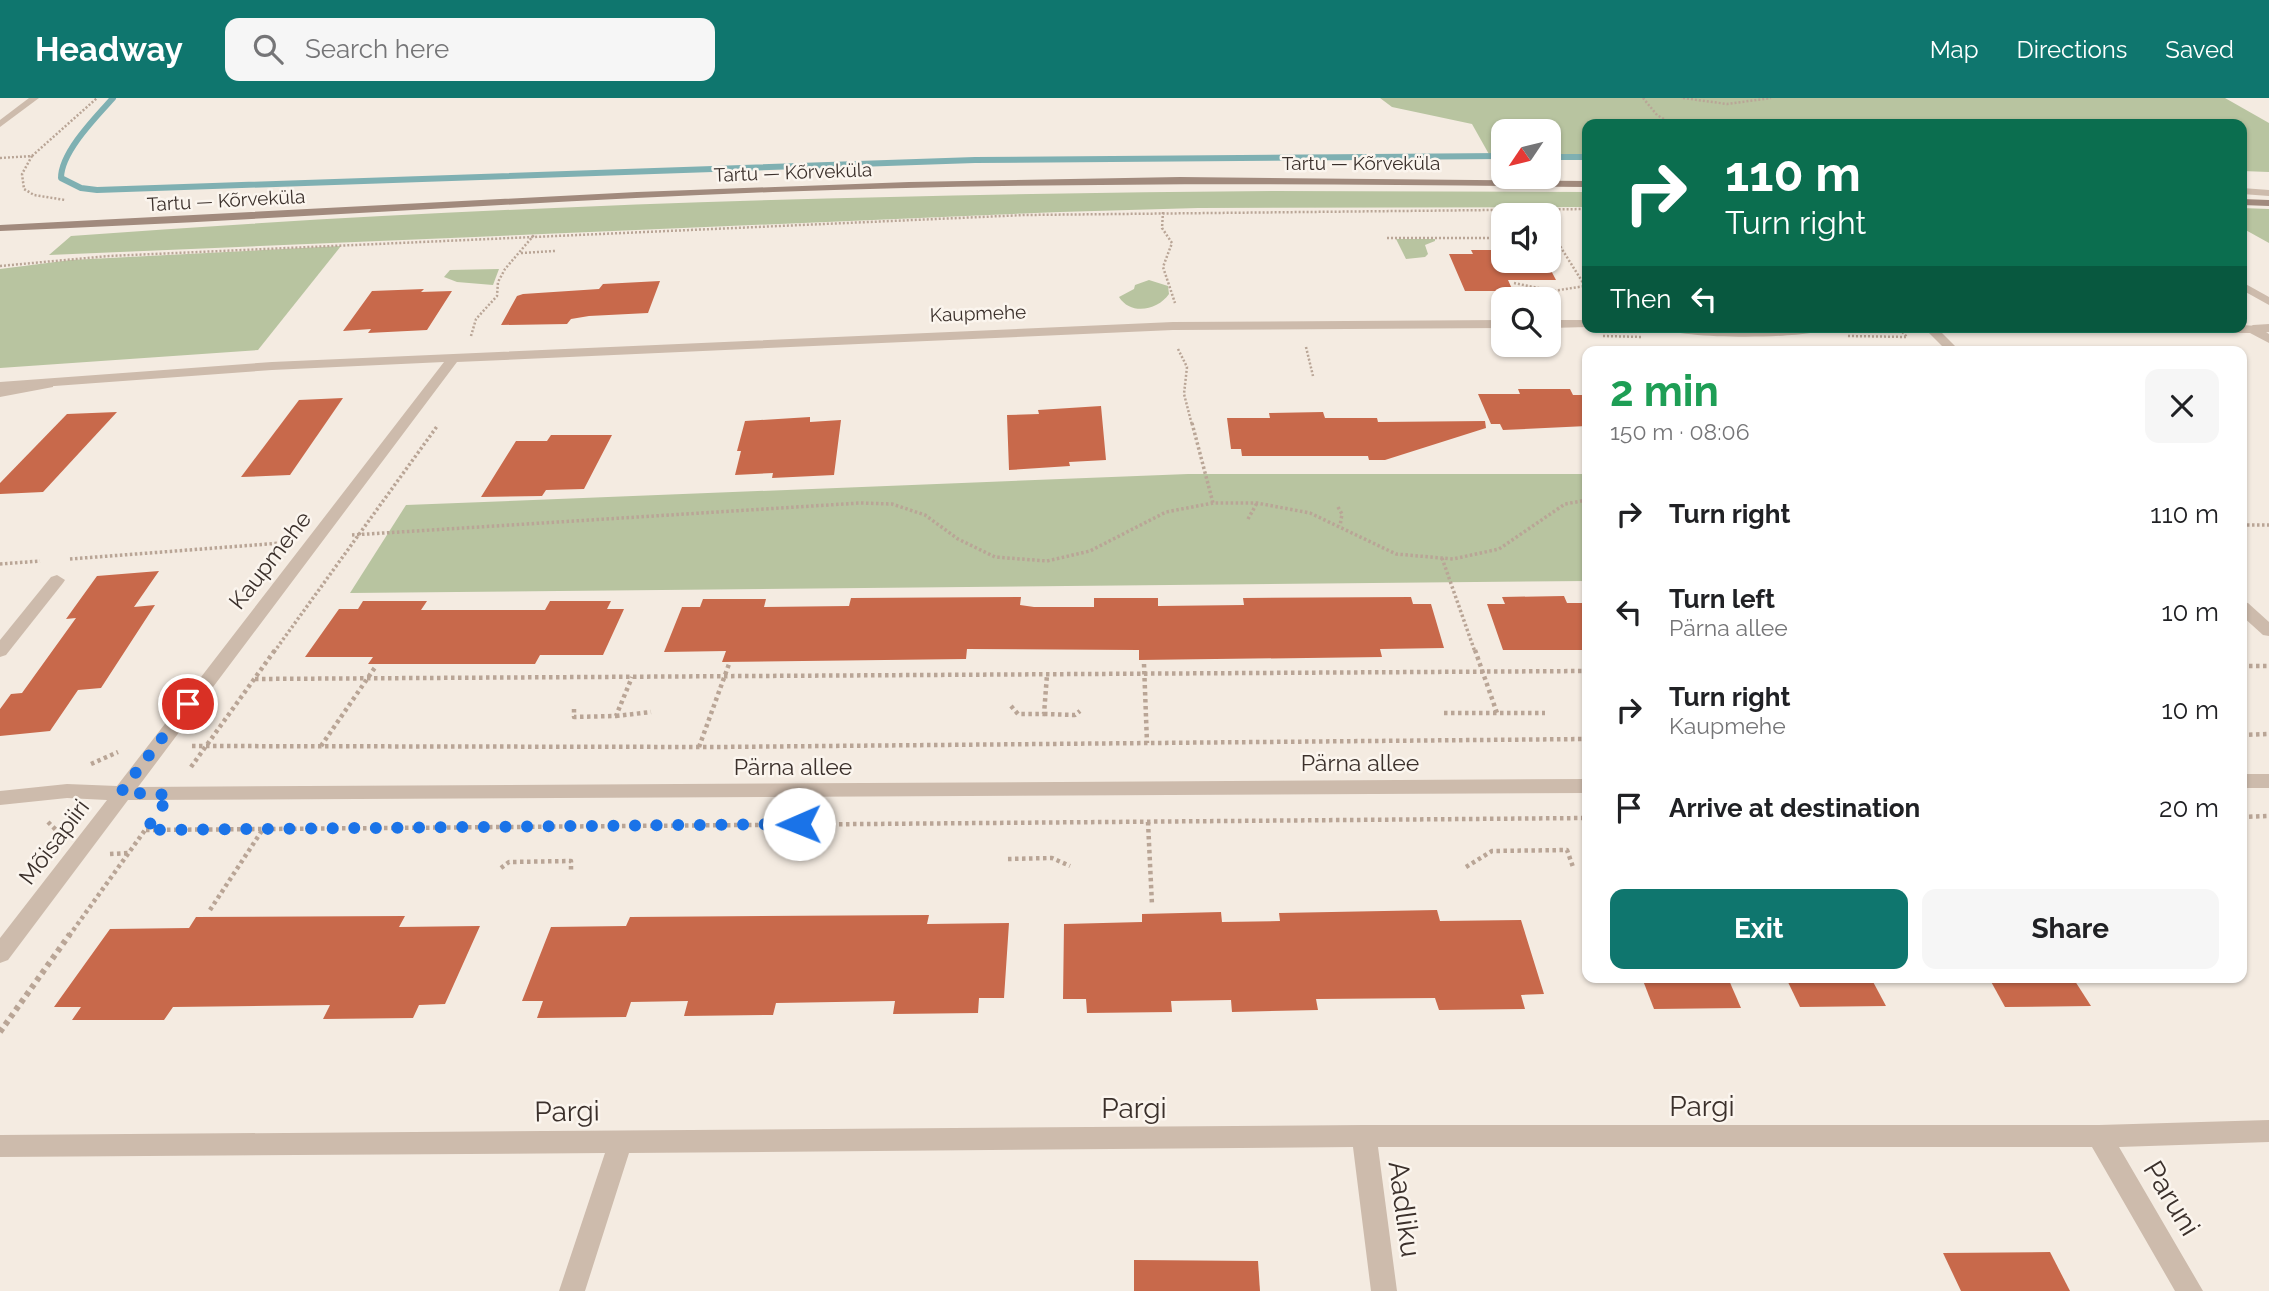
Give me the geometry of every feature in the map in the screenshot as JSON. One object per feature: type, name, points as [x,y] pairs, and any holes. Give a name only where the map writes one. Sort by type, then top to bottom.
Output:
[{"type":"main road","name":"Tartu — Kõrveküla","points":[[1561,179],[1582,178]]},
{"type":"main road","name":"Tartu — Kõrveküla","points":[[0,228],[503,201],[784,190],[1129,181],[1491,180]]},
{"type":"main road","name":"Tartu — Kõrveküla","points":[[1561,183],[1582,184]]},
{"type":"main road","points":[[2247,192],[2269,194]]},
{"type":"main road","points":[[2247,202],[2269,203]]},
{"type":"main road","name":"Tartu — Kõrveküla","points":[[0,238],[89,225]]},
{"type":"street","points":[[0,124],[35,98]]},
{"type":"street","points":[[2247,288],[2269,302]]},
{"type":"street","name":"Kaupmehe","points":[[0,386],[454,357],[1173,326],[1491,324]]},
{"type":"street","points":[[1561,324],[1582,324]]},
{"type":"street","points":[[2247,329],[2269,328]]},
{"type":"street","points":[[2253,329],[2269,340]]},
{"type":"street","points":[[1699,333],[1764,333]]},
{"type":"street","points":[[1935,333],[1949,346]]},
{"type":"street","name":"Kaupmehe","points":[[121,792],[454,357]]},
{"type":"street","points":[[0,393],[61,381]]},
{"type":"street","points":[[0,651],[57,580]]},
{"type":"street","points":[[2247,611],[2269,631]]},
{"type":"street","points":[[2247,781],[2269,781]]},
{"type":"street","name":"Pärna allee","points":[[0,798],[67,791],[170,795],[1582,786]]},
{"type":"street","name":"Mõisapiiri","points":[[0,954],[121,792]]},
{"type":"street","name":"Pargi","points":[[0,1146],[1364,1136],[2099,1136],[2269,1131]]},
{"type":"street","name":"Aadliku","points":[[1364,1136],[1384,1291]]},
{"type":"street","name":"Paruni","points":[[2099,1136],[2190,1291]]},
{"type":"street","points":[[572,1291],[621,1140]]},
{"type":"path","points":[[32,156],[97,98]]},
{"type":"path","points":[[1643,98],[1664,119]]},
{"type":"path","points":[[1683,98],[1727,104],[1771,98]]},
{"type":"path","points":[[0,266],[109,256],[534,235],[1163,212],[1582,209]]},
{"type":"path","points":[[1163,212],[1162,228],[1172,243],[1163,267],[1175,290],[1174,341],[1186,367],[1184,394],[1213,503]]},
{"type":"path","points":[[473,342],[471,332],[476,319],[497,296],[501,276],[534,235]]},
{"type":"path","points":[[1387,238],[1491,238]]},
{"type":"path","points":[[1561,247],[1582,280]]},
{"type":"path","points":[[521,253],[555,251]]},
{"type":"path","points":[[1514,283],[1534,287]]},
{"type":"path","points":[[1561,290],[1582,287]]},
{"type":"path","points":[[1561,306],[1564,312]]},
{"type":"path","points":[[1304,340],[1313,376]]},
{"type":"path","points":[[0,1031],[445,414]]},
{"type":"path","points":[[61,559],[314,540],[359,534],[860,503],[892,504],[925,515],[958,539],[995,557],[1047,562],[1090,551],[1166,512],[1213,503],[1257,503],[1310,513],[1396,554],[1453,559],[1499,549],[1565,504],[1582,501]]},
{"type":"path","points":[[1248,519],[1257,503]]},
{"type":"path","points":[[1338,507],[1342,514],[1340,527]]},
{"type":"path","points":[[2247,525],[2269,525]]},
{"type":"path","points":[[1442,558],[1497,713]]},
{"type":"path","points":[[0,564],[49,561]]},
{"type":"path","points":[[699,747],[729,664]]},
{"type":"path","points":[[1144,664],[1147,743]]},
{"type":"path","points":[[320,746],[376,666]]},
{"type":"path","points":[[2247,666],[2269,666]]},
{"type":"path","points":[[255,679],[1582,671]]},
{"type":"path","points":[[1044,714],[1047,675]]},
{"type":"path","points":[[616,716],[632,677]]},
{"type":"path","points":[[1011,706],[1018,714],[1075,715],[1080,711]]},
{"type":"path","points":[[574,709],[575,717],[651,712]]},
{"type":"path","points":[[1444,713],[1545,713]]},
{"type":"path","points":[[2247,735],[2269,734]]},
{"type":"path","points":[[83,768],[131,745],[699,747],[1582,739]]},
{"type":"path","points":[[2247,817],[2269,816]]},
{"type":"path","points":[[146,830],[1582,818]]},
{"type":"path","points":[[1148,822],[1152,905]]},
{"type":"path","points":[[210,910],[264,828]]},
{"type":"path","points":[[1466,867],[1492,851],[1567,849],[1573,867]]},
{"type":"path","points":[[1008,859],[1052,858],[1070,866]]},
{"type":"path","points":[[502,868],[509,862],[571,861],[571,871]]},
{"type":"green space","points":[[1380,98],[2225,98],[2269,123],[2269,172],[2247,171],[2247,119],[1582,119],[1582,157],[1561,157],[1561,119],[1491,119],[1491,156],[1472,124],[1392,107]]},
{"type":"green space","points":[[1272,191],[1582,192],[1582,207],[1561,207],[1561,203],[1491,203],[1491,207],[1198,208],[1060,212],[49,255],[71,236],[521,209],[821,199]]},
{"type":"green space","points":[[2247,208],[2269,209],[2269,243],[2247,231]]},
{"type":"green space","points":[[1396,239],[1435,241],[1425,245],[1428,254],[1425,257],[1406,259]]},
{"type":"green space","points":[[341,246],[258,350],[0,368],[0,269],[71,260]]},
{"type":"green space","points":[[499,269],[493,285],[457,282],[444,277],[450,270]]},
{"type":"green space","points":[[1149,280],[1168,286],[1169,294],[1158,304],[1137,309],[1124,303],[1119,297],[1134,289],[1135,285]]},
{"type":"green space","points":[[1188,474],[1582,474],[1582,581],[350,593],[406,505]]},
{"type":"building","points":[[1471,250],[1491,250],[1491,273],[1552,273],[1556,280],[1508,280],[1511,287],[1491,287],[1491,291],[1465,291],[1449,254],[1473,254]]},
{"type":"building","points":[[660,281],[648,313],[589,316],[571,319],[567,324],[501,325],[517,296],[523,294],[599,289],[603,284]]},
{"type":"building","points":[[424,289],[421,292],[452,291],[427,330],[368,333],[371,329],[343,331],[372,291]]},
{"type":"building","points":[[1518,389],[1570,389],[1573,395],[1582,395],[1582,426],[1503,430],[1500,424],[1491,424],[1478,394],[1520,394]]},
{"type":"building","points":[[343,398],[290,475],[241,477],[299,400]]},
{"type":"building","points":[[1101,406],[1106,460],[1069,462],[1070,466],[1009,470],[1007,415]]},
{"type":"building","points":[[117,412],[43,492],[0,494],[0,483],[67,414]]},
{"type":"building","points":[[1323,412],[1325,418],[1377,418],[1378,422],[1485,421],[1486,428],[1385,460],[1369,460],[1368,456],[1242,456],[1241,449],[1231,449],[1227,418],[1270,418],[1269,413]]},
{"type":"building","points":[[810,417],[810,422],[841,420],[834,475],[772,478],[773,473],[735,475],[741,451],[737,451],[745,421]]},
{"type":"building","points":[[551,435],[612,435],[584,489],[546,490],[542,496],[481,497],[516,441],[547,441]]},
{"type":"building","points":[[159,571],[134,607],[155,605],[101,688],[78,690],[50,731],[0,736],[0,709],[11,694],[22,693],[76,618],[66,619],[97,576]]},
{"type":"building","points":[[1564,596],[1567,603],[1582,603],[1582,650],[1503,650],[1487,604],[1505,604],[1502,597]]},
{"type":"building","points":[[1021,597],[1020,605],[1034,607],[1094,607],[1094,598],[1158,598],[1158,606],[1244,605],[1243,598],[1411,597],[1413,604],[1431,604],[1444,648],[1380,649],[1382,657],[1139,660],[1139,650],[967,649],[966,659],[722,662],[726,651],[664,652],[682,607],[700,607],[703,599],[766,599],[764,607],[849,606],[851,598]]},
{"type":"building","points":[[363,601],[427,601],[421,610],[545,610],[550,601],[611,601],[607,609],[624,609],[603,655],[540,655],[535,664],[368,664],[373,657],[305,657],[339,609],[358,609]]},
{"type":"building","points":[[1437,910],[1440,921],[1521,920],[1544,994],[1521,995],[1525,1009],[1439,1010],[1435,998],[1316,999],[1318,1010],[1232,1012],[1231,1000],[1171,1001],[1172,1012],[1087,1013],[1086,999],[1063,999],[1064,924],[1142,922],[1142,914],[1221,912],[1222,922],[1280,921],[1279,913]]},
{"type":"building","points":[[929,915],[927,924],[1009,923],[1004,998],[979,998],[978,1013],[893,1014],[895,1001],[776,1003],[773,1015],[684,1016],[688,1001],[631,1002],[626,1017],[537,1018],[543,1001],[522,1001],[551,927],[626,926],[630,917]]},
{"type":"building","points":[[405,916],[399,927],[480,926],[445,1004],[419,1005],[413,1018],[323,1019],[330,1005],[173,1007],[164,1020],[72,1020],[81,1007],[54,1007],[110,929],[189,928],[196,917]]},
{"type":"building","points":[[1644,983],[1730,983],[1741,1008],[1654,1009]]},
{"type":"building","points":[[1788,983],[1874,983],[1886,1006],[1800,1007]]},
{"type":"building","points":[[1992,983],[2076,983],[2091,1006],[2005,1007]]},
{"type":"building","points":[[2050,1252],[2070,1291],[1961,1291],[1943,1253]]},
{"type":"building","points":[[1134,1260],[1258,1261],[1260,1291],[1134,1291]]},
{"type":"waterway","points":[[113,98],[73,146],[63,168],[61,178],[81,188],[97,190],[975,160],[1491,156]]},
{"type":"waterway","points":[[1561,157],[1582,157]]},
{"type":"route","points":[[188,704],[121,792],[170,795],[146,830],[799,824]]}]
